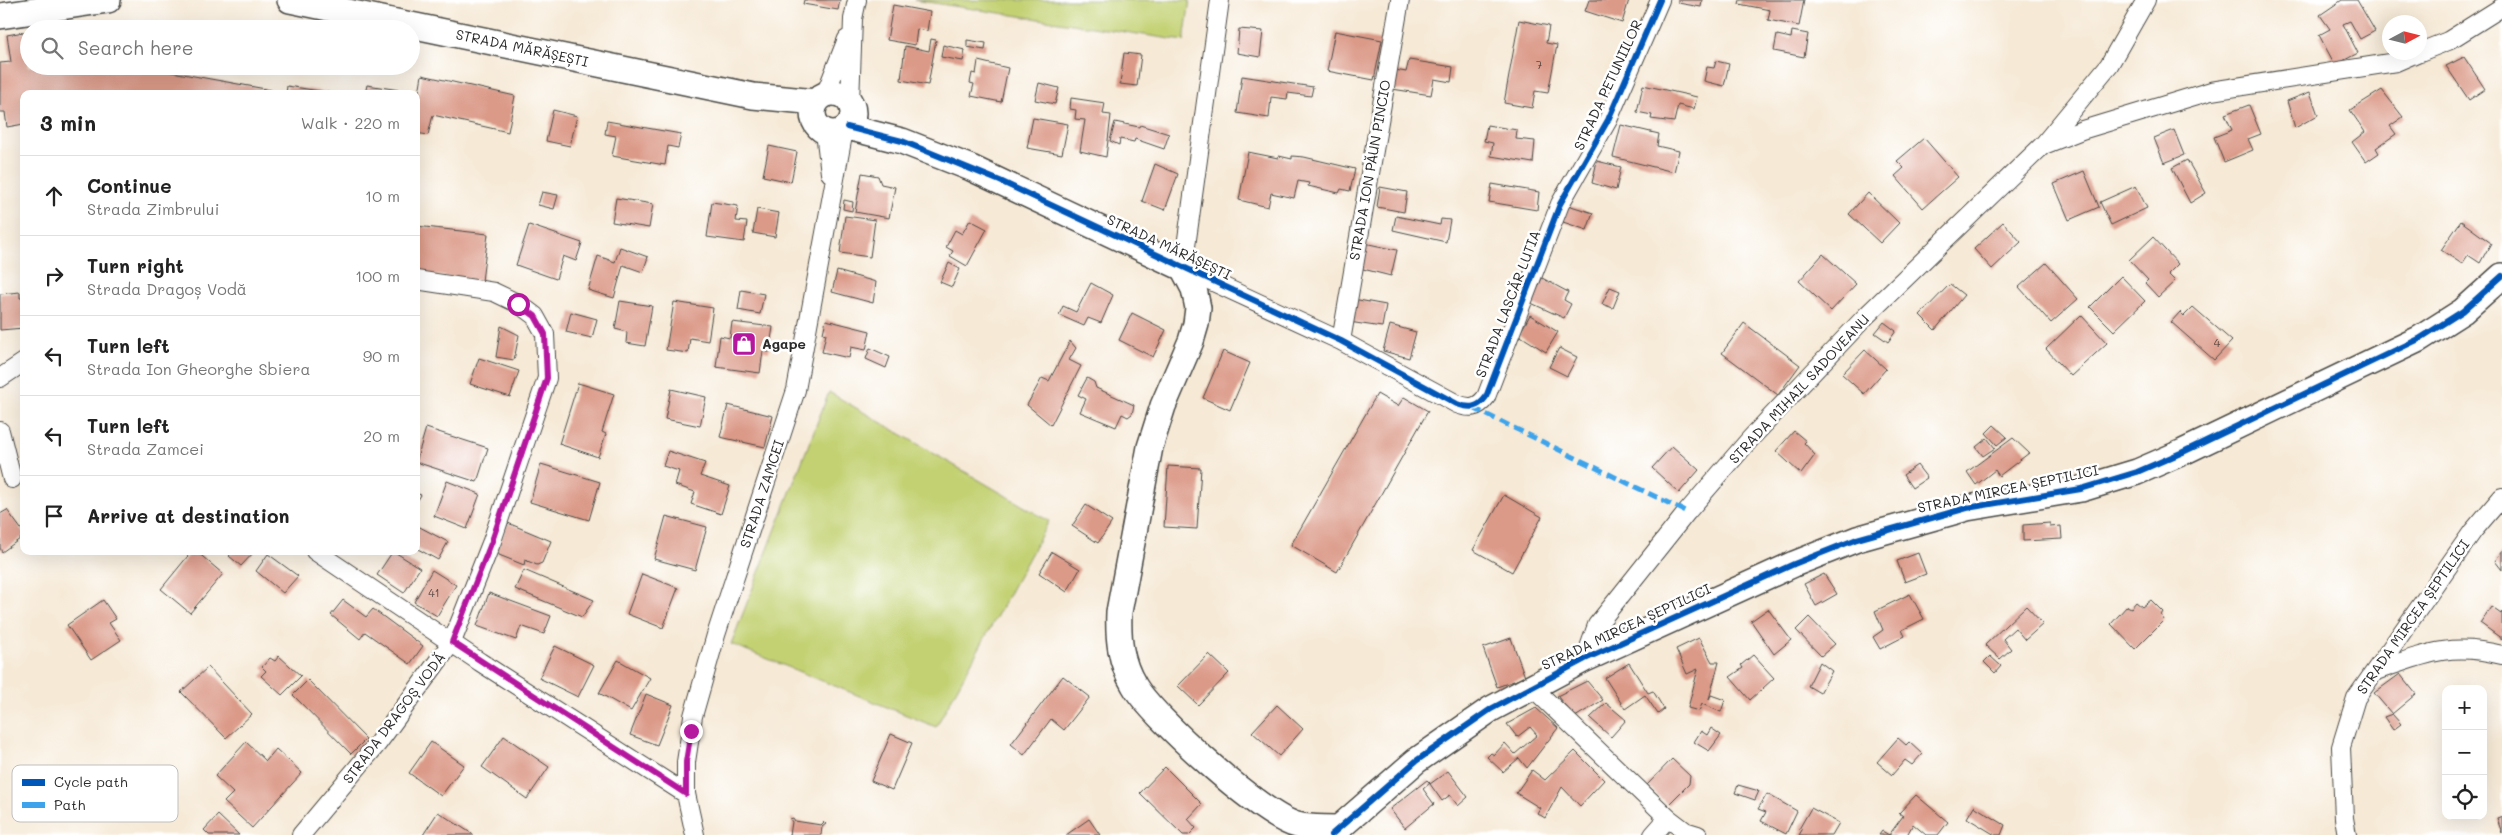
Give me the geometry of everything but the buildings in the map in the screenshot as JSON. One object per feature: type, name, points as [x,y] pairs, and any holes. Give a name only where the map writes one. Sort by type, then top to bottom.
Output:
[{"type":"street","points":[[0,16],[108,0]]},
{"type":"street","name":"STRADA MĂRĂȘEȘTI","points":[[290,0],[386,20]]},
{"type":"street","name":"STRADA ZAMCEI","points":[[695,835],[686,794],[686,762],[693,716],[716,635],[796,390],[832,191],[834,115],[857,0]]},
{"type":"street","points":[[1220,0],[1183,268],[1194,289],[1198,308],[1196,324],[1191,342],[1163,406],[1150,447],[1119,612],[1118,635],[1124,664],[1134,686],[1193,750],[1230,781],[1282,819],[1297,826],[1335,831]]},
{"type":"street","name":"STRADA ION PĂUN PINCIO","points":[[1341,341],[1400,0]]},
{"type":"street","name":"STRADA PETUNIILOR","points":[[1560,204],[1608,120],[1660,0]]},
{"type":"street","name":"STRADA MIHAIL SADOVEANU","points":[[1585,659],[1597,625],[1687,512],[1751,438],[1868,315],[2043,145],[2109,65],[2146,0]]},
{"type":"street","name":"STRADA MIHAIL SADOVEANU","points":[[2427,49],[2448,41],[2502,7]]},
{"type":"street","name":"STRADA ZAMCEI","points":[[834,115],[853,19]]},
{"type":"street","name":"STRADA MĂRĂȘEȘTI","points":[[420,27],[753,96],[834,115],[1000,181],[1341,341],[1457,404],[1473,408]]},
{"type":"street","name":"STRADA MIHAIL SADOVEANU","points":[[2043,145],[2082,130],[2211,91],[2401,60]]},
{"type":"street","name":"STRADA LASCĂR LUTIA","points":[[1473,408],[1481,404],[1486,397],[1560,204]]},
{"type":"street","name":"STRADA MIRCEA ȘEPTILICI","points":[[1335,831],[1416,761],[1490,709],[1585,659],[1794,564],[1857,539],[1967,508],[2081,489],[2137,472],[2183,452],[2419,339],[2463,311],[2502,276]]},
{"type":"street","name":"STRADA DRAGOȘ VODĂ","points":[[302,835],[378,743],[452,642],[492,541],[547,378],[545,334],[535,316],[518,304],[494,292],[420,281]]},
{"type":"street","points":[[0,378],[20,365]]},
{"type":"street","points":[[0,430],[12,480]]},
{"type":"street","name":"STRADA MIRCEA ȘEPTILICI","points":[[2347,835],[2344,818],[2341,747],[2356,698],[2473,531],[2502,497]]},
{"type":"street","points":[[322,555],[686,794]]},
{"type":"street","points":[[2376,671],[2427,653],[2459,648],[2502,656]]},
{"type":"street","points":[[1532,686],[1668,818],[1685,831],[1698,835]]},
{"type":"street","points":[[1653,835],[1668,818]]},
{"type":"green space","points":[[914,0],[1190,0],[1184,41]]},
{"type":"green space","points":[[829,392],[1049,521],[936,727],[731,644]]},
{"type":"marked path","points":[[1473,408],[1687,512]]},
{"type":"cycle path","points":[[847,127],[902,141],[1000,181],[1341,341],[1457,404],[1466,407],[1473,406],[1480,403],[1486,397],[1560,204],[1608,120],[1660,0]]},
{"type":"cycle path","points":[[1331,835],[1416,761],[1491,709],[1585,659],[1794,564],[1857,539],[1967,508],[2081,489],[2137,472],[2183,452],[2419,339],[2463,311],[2502,276]]},
{"type":"place","name":"Agape","points":[[744,344]]},
{"type":"route","points":[[518,304],[535,316],[545,334],[547,378],[492,541],[452,642],[480,662],[686,794],[686,762],[691,731]]}]
